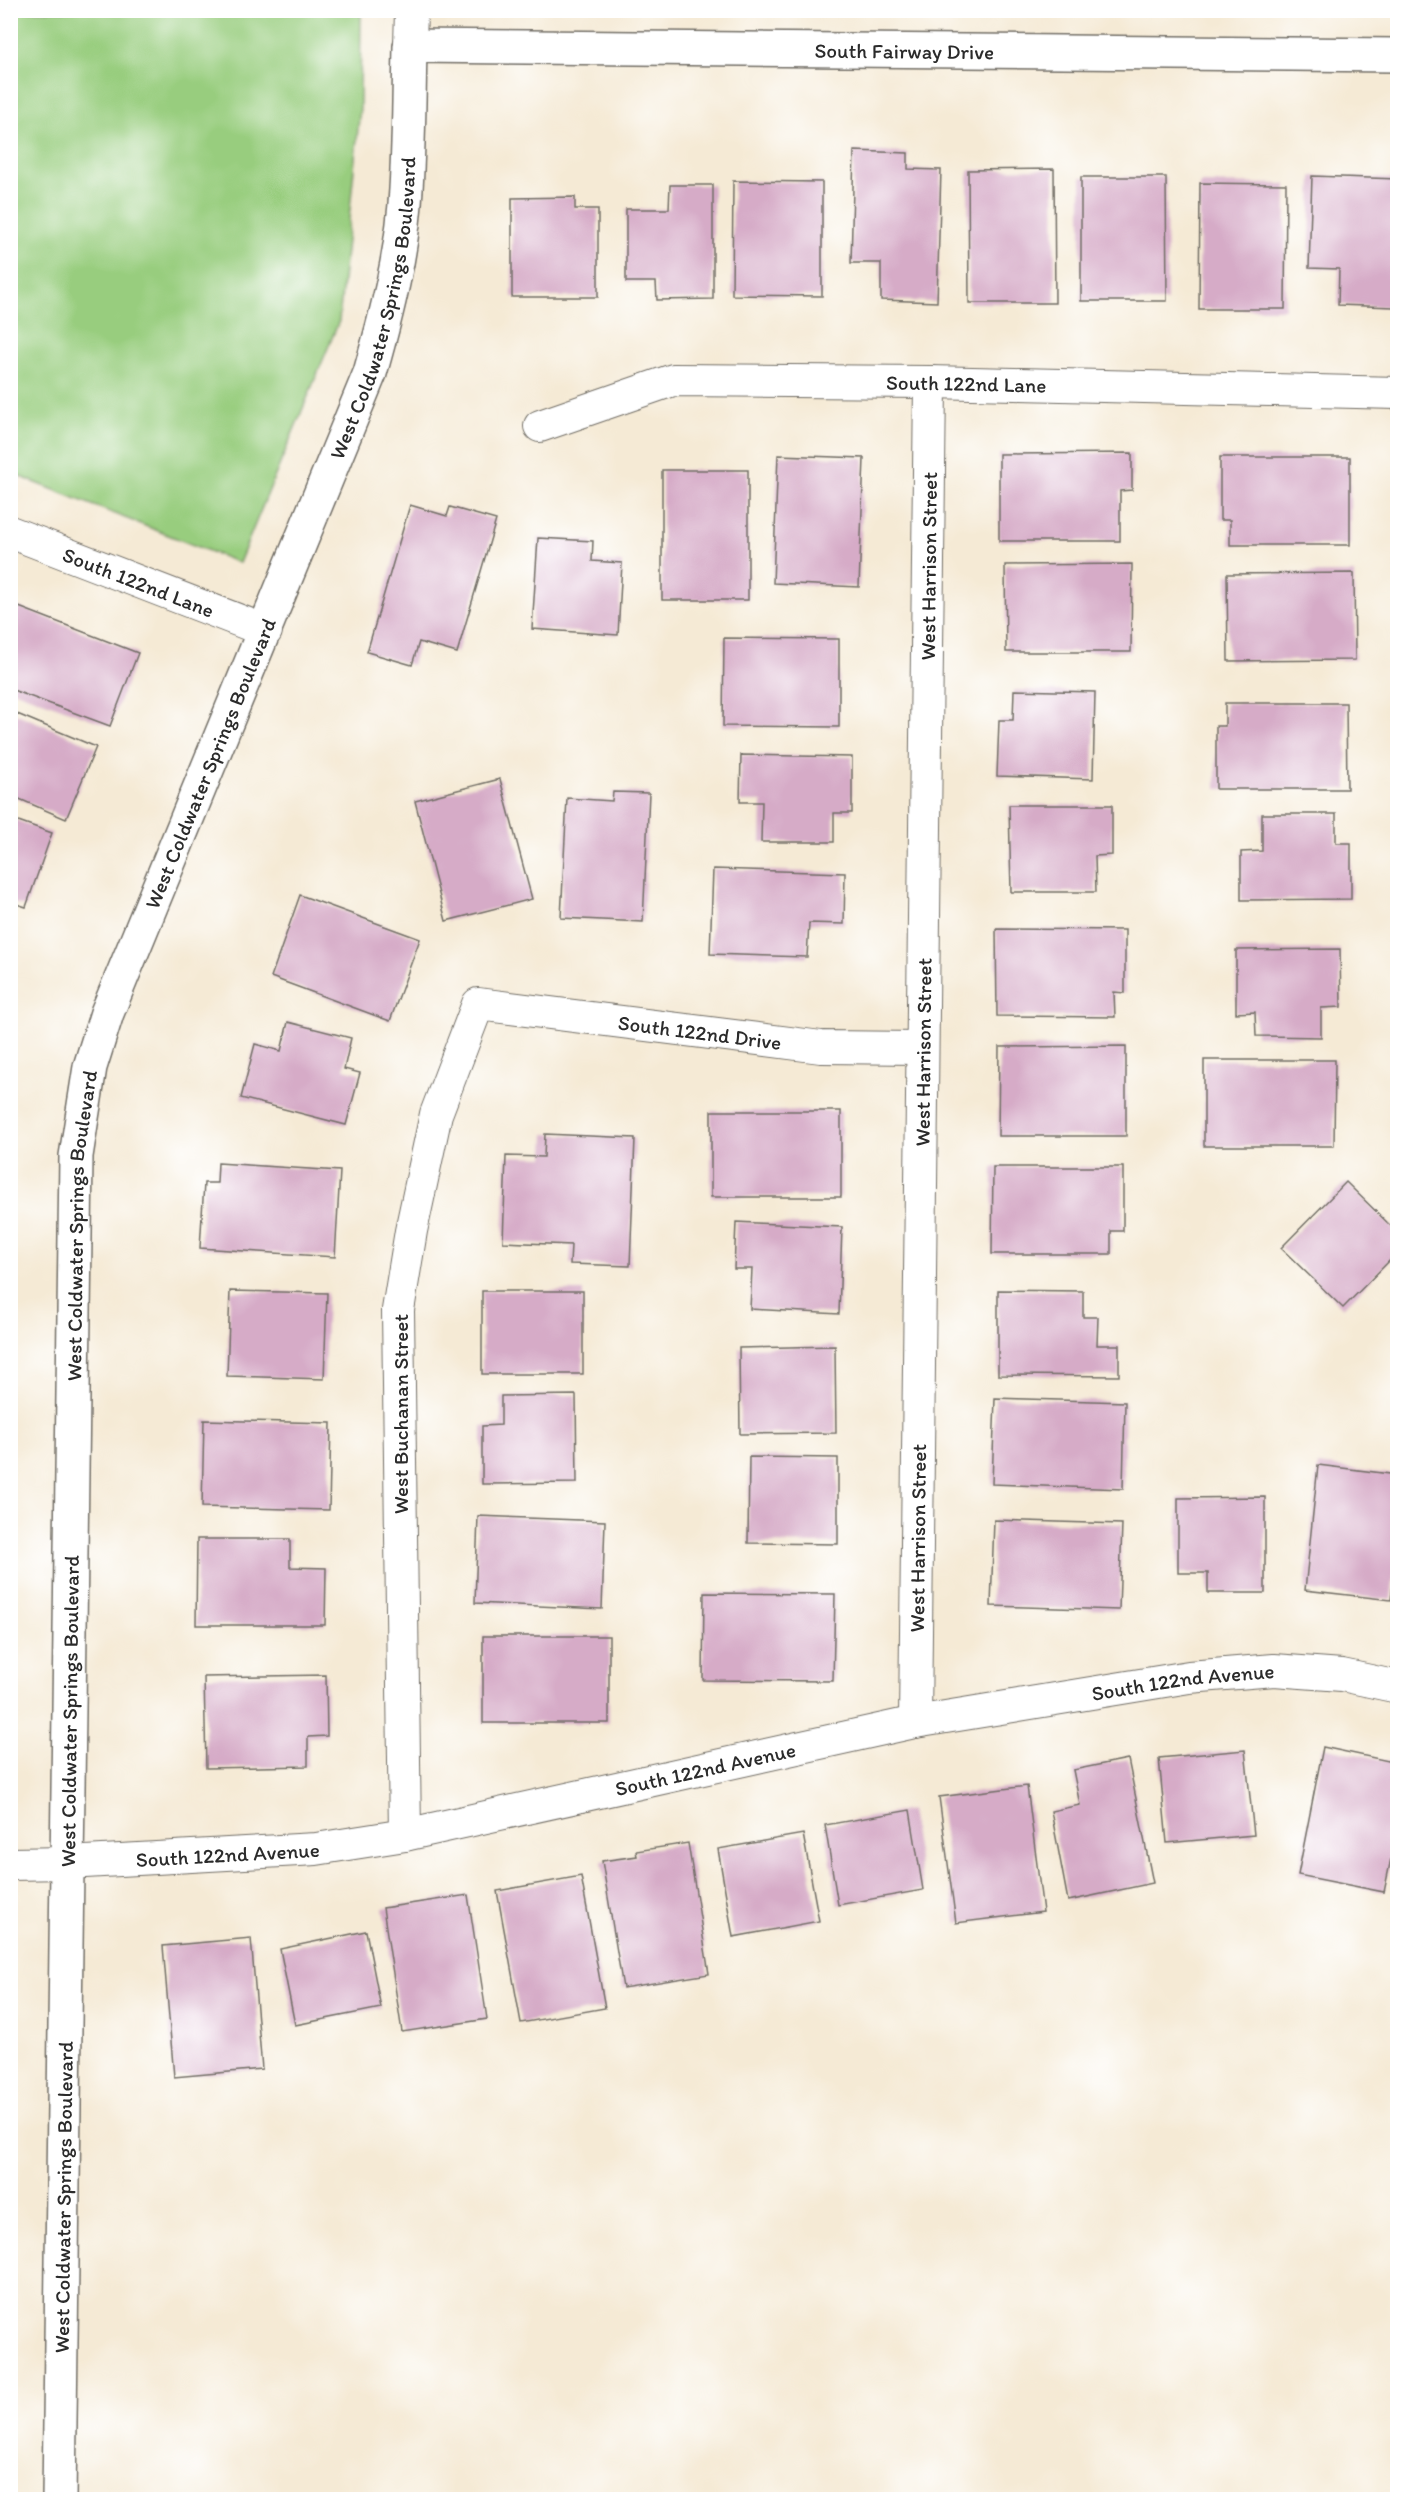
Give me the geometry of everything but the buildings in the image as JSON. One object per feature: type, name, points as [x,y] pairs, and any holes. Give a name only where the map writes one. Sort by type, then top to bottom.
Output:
[{"type":"street","name":"West Coldwater Springs Boulevard","points":[[59,2499],[75,1156],[90,1067],[107,1013],[266,631],[370,373],[399,249],[406,190],[411,10]]},
{"type":"street","name":"South Fairway Drive","points":[[410,46],[1398,55]]},
{"type":"street","name":"South 122nd Lane","points":[[540,426],[674,380],[930,382],[1398,393]]},
{"type":"street","name":"West Harrison Street","points":[[915,1722],[930,382]]},
{"type":"street","name":"South 122nd Lane","points":[[10,532],[266,631]]},
{"type":"street","name":"South 122nd Drive","points":[[478,1004],[821,1047],[922,1048]]},
{"type":"street","name":"West Buchanan Street","points":[[405,1835],[398,1310],[411,1231],[436,1114],[478,1004]]},
{"type":"street","name":"South 122nd Avenue","points":[[10,1864],[316,1849],[405,1835],[915,1722],[1189,1677],[1274,1670],[1341,1675],[1398,1687]]},
{"type":"green space","points":[[10,11],[361,11],[360,108],[339,321],[239,563],[11,473]]}]
